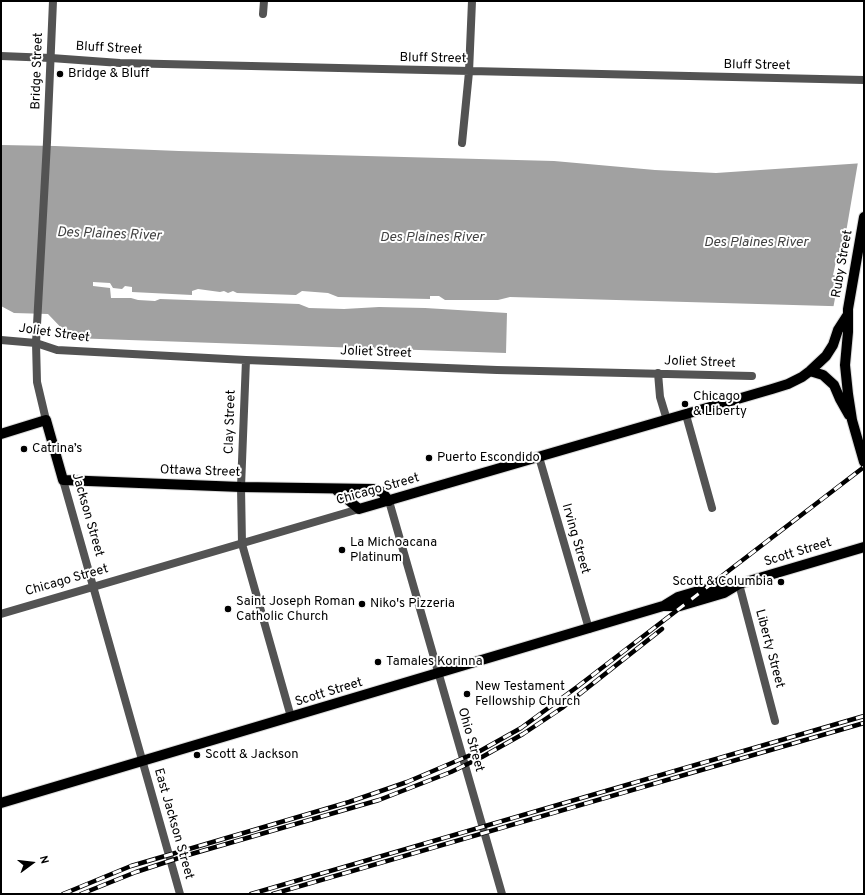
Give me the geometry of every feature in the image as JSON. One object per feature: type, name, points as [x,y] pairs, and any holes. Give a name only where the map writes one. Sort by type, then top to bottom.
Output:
[{"type":"main road","name":"Ruby Street","points":[[848,312],[864,218]]},
{"type":"main road","name":"Chicago Street","points":[[359,509],[783,386],[802,377],[826,356],[833,345],[838,330],[848,312]]},
{"type":"main road","points":[[848,312],[845,365],[852,420],[864,462]]},
{"type":"main road","points":[[810,371],[823,375],[834,385],[852,420]]},
{"type":"main road","points":[[1,434],[46,420]]},
{"type":"main road","name":"Jackson Street","points":[[46,420],[63,480]]},
{"type":"main road","name":"Ottawa Street","points":[[63,480],[241,487],[373,489],[382,492],[389,500]]},
{"type":"main road","points":[[335,489],[359,509]]},
{"type":"main road","name":"Scott Street","points":[[1,803],[664,606],[680,606],[724,593],[739,584],[864,547]]},
{"type":"street","name":"Bridge Street","points":[[38,319],[51,58],[52,1]]},
{"type":"street","points":[[263,14],[264,1]]},
{"type":"street","points":[[462,143],[469,72],[472,1]]},
{"type":"street","name":"Bluff Street","points":[[1,56],[120,63],[864,80]]},
{"type":"street","name":"Jackson Street","points":[[38,319],[36,343],[37,382],[46,420]]},
{"type":"street","name":"Joliet Street","points":[[1,340],[36,343],[57,350],[246,360],[497,370],[752,376]]},
{"type":"street","name":"Clay Street","points":[[246,360],[241,487],[242,544],[291,717]]},
{"type":"street","points":[[658,373],[660,397],[667,420]]},
{"type":"street","points":[[686,415],[712,508]]},
{"type":"street","name":"Irving Street","points":[[539,457],[589,629]]},
{"type":"street","name":"Jackson Street","points":[[63,480],[143,761]]},
{"type":"street","name":"Ohio Street","points":[[389,500],[502,894]]},
{"type":"street","name":"Chicago Street","points":[[1,614],[359,509]]},
{"type":"street","name":"Liberty Street","points":[[739,584],[775,721]]},
{"type":"street","name":"East Jackson Street","points":[[143,761],[180,894]]},
{"type":"water","name":"Des Plaines River","points":[[1,145],[554,161],[655,170],[716,173],[864,163],[864,307],[510,297],[498,300],[445,300],[439,296],[430,296],[430,299],[338,297],[328,293],[302,291],[296,295],[237,293],[233,291],[228,293],[224,291],[220,292],[198,289],[192,291],[192,295],[132,292],[132,287],[125,286],[122,289],[113,288],[110,283],[93,282],[93,286],[110,288],[111,298],[131,298],[155,301],[160,299],[299,304],[309,308],[425,308],[507,313],[506,353],[71,338],[48,314],[14,313],[1,306]]},
{"type":"pier","points":[[856,161],[864,161],[863,309],[833,309],[839,277],[833,275],[837,257],[842,256],[858,162]]},
{"type":"railway","points":[[63,894],[131,866],[349,802],[407,782],[480,751],[521,728],[577,687],[864,467]]},
{"type":"railway","points":[[81,894],[136,872],[188,855],[379,800],[451,772],[482,757],[523,734],[562,708],[662,629]]},
{"type":"railway","points":[[251,894],[864,716]]},
{"type":"railway","points":[[273,894],[864,723]]},
{"type":"place","name":"Bridge & Bluff","points":[[60,74]]},
{"type":"place","name":"Chicago & Liberty","points":[[685,404]]},
{"type":"place","name":"Catrina’s","points":[[24,449]]},
{"type":"place","name":"Puerto Escondido","points":[[429,458]]},
{"type":"place","name":"La Michoacana Platinum","points":[[342,550]]},
{"type":"place","name":"Scott & Columbia","points":[[781,582]]},
{"type":"place","name":"Niko's Pizzeria","points":[[362,604]]},
{"type":"place","name":"Saint Joseph Roman Catholic Church","points":[[228,609]]},
{"type":"place","name":"Tamales Korinna","points":[[378,662]]},
{"type":"place","name":"New Testament Fellowship Church","points":[[467,694]]},
{"type":"place","name":"Scott & Jackson","points":[[197,755]]}]
